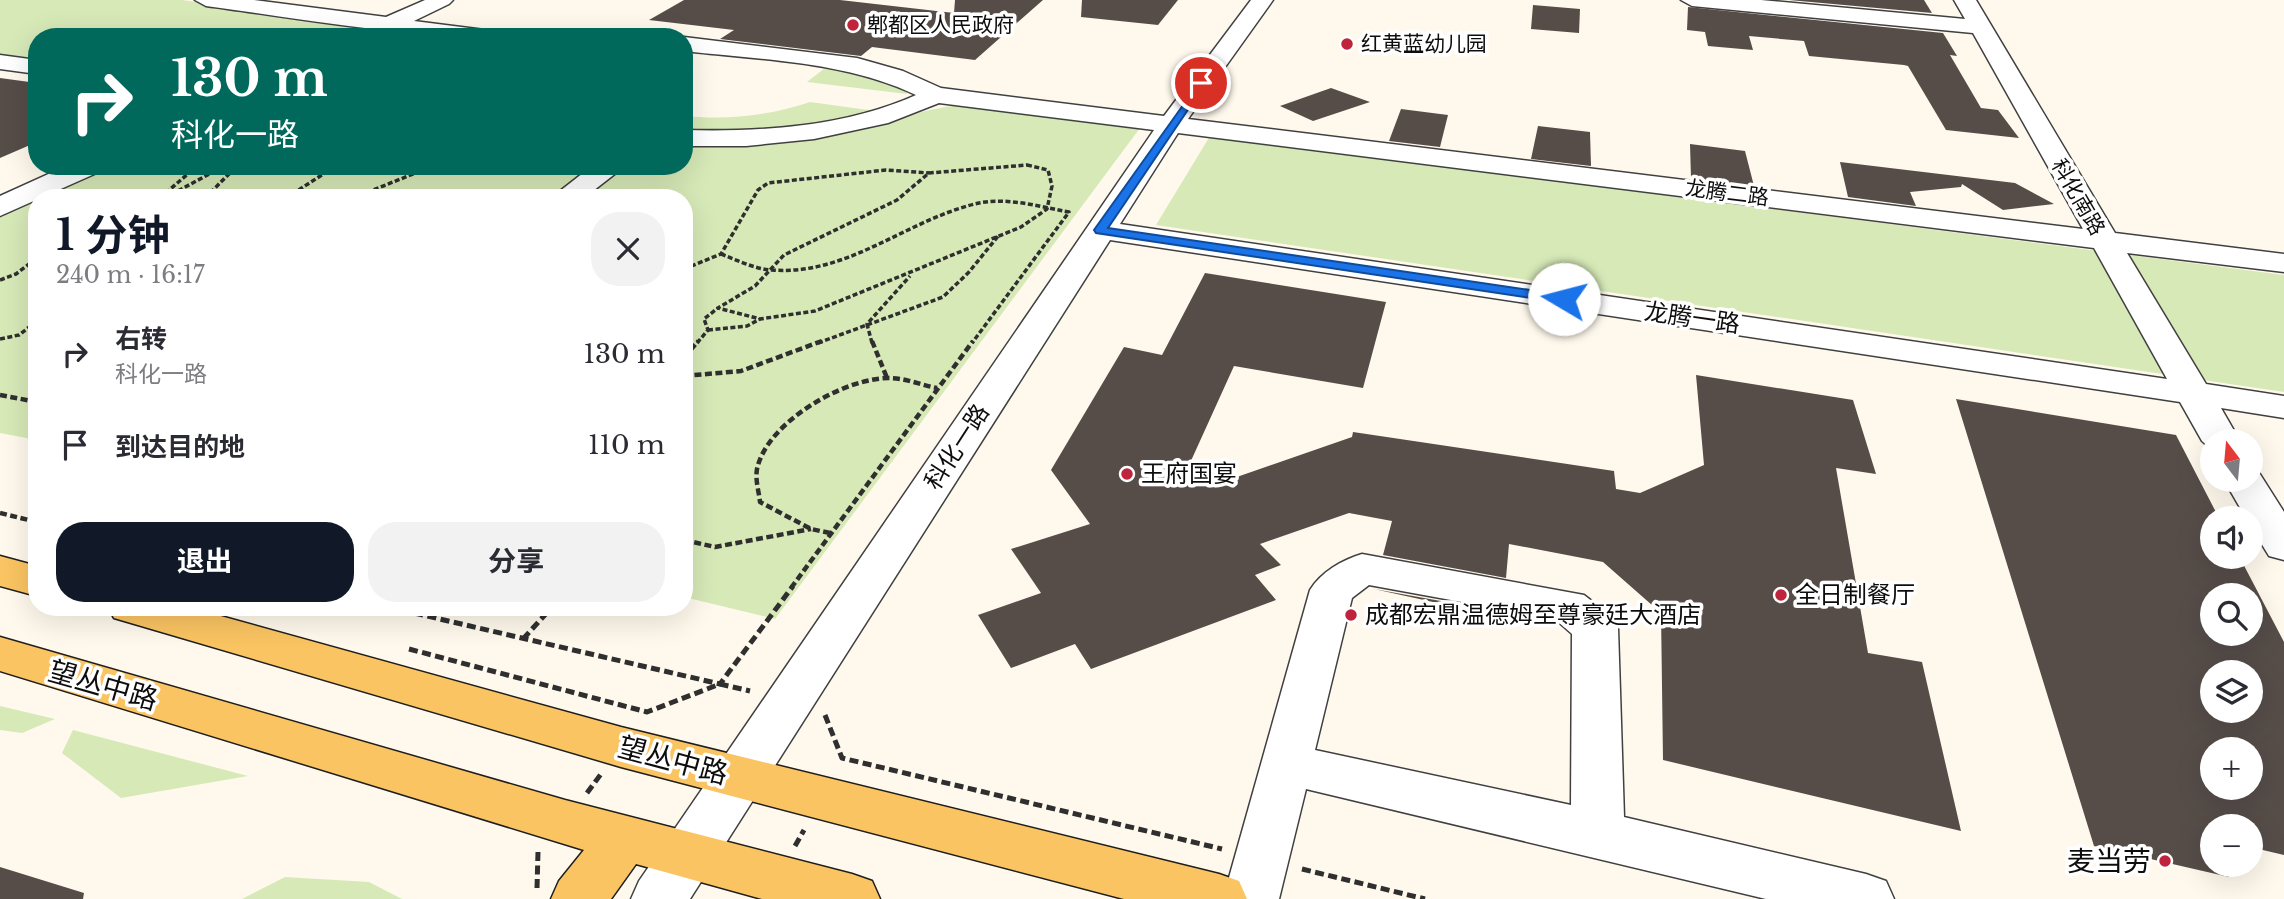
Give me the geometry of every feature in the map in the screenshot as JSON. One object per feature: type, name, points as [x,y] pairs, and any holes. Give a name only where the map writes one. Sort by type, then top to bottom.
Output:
[{"type":"main road","name":"望丛中路","points":[[167,616],[634,729],[741,777],[1219,899]]},
{"type":"main road","name":"望丛中路","points":[[0,654],[544,841],[624,838],[852,899]]},
{"type":"main road","points":[[579,899],[624,838]]},
{"type":"street","points":[[206,0],[380,28]]},
{"type":"street","points":[[388,28],[442,0]]},
{"type":"street","points":[[388,28],[454,0]]},
{"type":"street","name":"科化一路","points":[[659,899],[1171,124],[1262,0]]},
{"type":"street","points":[[1692,0],[1982,27]]},
{"type":"street","name":"科化南路","points":[[1965,0],[2214,429]]},
{"type":"street","name":"龙腾二路","points":[[693,45],[857,65],[895,76],[936,94],[2284,263]]},
{"type":"street","points":[[0,62],[28,66]]},
{"type":"street","points":[[693,138],[749,136],[845,125],[917,105],[936,94]]},
{"type":"street","points":[[0,197],[48,175]]},
{"type":"street","points":[[39,189],[69,175]]},
{"type":"street","points":[[578,189],[598,175]]},
{"type":"street","points":[[0,207],[28,194]]},
{"type":"street","name":"龙腾一路","points":[[1100,230],[2284,407]]},
{"type":"street","points":[[2251,492],[2284,546]]},
{"type":"street","points":[[1256,879],[1332,590],[1362,569],[1569,606],[1595,628],[1598,834]]},
{"type":"street","points":[[1286,764],[1598,834],[1866,899]]},
{"type":"path","points":[[693,265],[721,254],[758,190],[768,183],[886,170],[929,173],[1027,165],[1048,170],[1052,186],[1048,209],[1021,227],[1000,233],[913,272],[815,311],[760,319],[747,326],[708,330],[693,348]]},
{"type":"path","points":[[708,330],[704,318],[752,290],[774,270],[784,255],[897,200],[929,173]]},
{"type":"path","points":[[173,189],[187,175]]},
{"type":"path","points":[[181,189],[209,175]]},
{"type":"path","points":[[214,189],[228,175]]},
{"type":"path","points":[[300,189],[322,175]]},
{"type":"path","points":[[376,189],[410,175]]},
{"type":"path","points":[[536,899],[544,841],[634,729],[720,684],[1069,212],[1015,200],[979,204],[880,245],[817,267],[774,270],[721,254]]},
{"type":"path","points":[[693,375],[741,371],[943,296],[969,272],[1000,233]]},
{"type":"path","points":[[0,280],[16,274],[28,265]]},
{"type":"path","points":[[867,324],[913,272]]},
{"type":"path","points":[[718,308],[760,319]]},
{"type":"path","points":[[867,324],[874,350],[887,378]]},
{"type":"path","points":[[0,339],[19,335],[28,328]]},
{"type":"path","points":[[830,533],[811,529],[760,502],[757,470],[771,439],[816,401],[847,387],[887,378],[938,388]]},
{"type":"path","points":[[0,396],[28,401]]},
{"type":"path","points":[[0,513],[28,520]]},
{"type":"path","points":[[693,542],[715,547],[811,529]]},
{"type":"path","points":[[426,616],[822,708],[842,758],[1256,879],[1425,899]]},
{"type":"path","points":[[522,639],[544,616]]},
{"type":"path","points":[[395,646],[634,729]]},
{"type":"green space","points":[[0,0],[182,0],[376,26],[28,28],[28,64],[0,59]]},
{"type":"green space","points":[[829,65],[906,88],[907,94],[807,82]]},
{"type":"green space","points":[[810,102],[883,112],[764,131],[693,132],[693,116],[748,116]]},
{"type":"green space","points":[[965,105],[1140,128],[775,619],[693,599],[693,189],[596,189],[615,175],[693,175],[693,146],[799,139],[844,132],[940,108]]},
{"type":"green space","points":[[1210,136],[2284,275],[2284,392],[1156,225]]},
{"type":"green space","points":[[80,175],[582,175],[561,189],[50,189]]},
{"type":"green space","points":[[28,199],[28,438],[0,433],[0,212]]},
{"type":"green space","points":[[0,706],[55,719],[22,733],[0,730]]},
{"type":"green space","points":[[73,730],[248,776],[121,798],[62,753]]},
{"type":"green space","points":[[285,877],[369,882],[402,899],[242,899]]},
{"type":"building","name":"郫都区人民政府","points":[[684,0],[840,0],[954,13],[955,0],[1043,0],[975,60],[872,47],[861,56],[720,39],[734,30],[649,20]]},
{"type":"building","points":[[1082,0],[1178,0],[1158,25],[1081,17]]},
{"type":"building","points":[[1789,0],[1924,0],[1932,13]]},
{"type":"building","points":[[1533,5],[1580,9],[1579,33],[1531,29]]},
{"type":"building","points":[[1688,7],[1943,33],[1957,56],[1950,55],[1981,108],[1998,110],[2019,138],[1946,130],[1908,66],[1809,56],[1804,41],[1749,36],[1753,50],[1708,46],[1705,32],[1687,30]]},
{"type":"building","points":[[0,78],[28,82],[28,146],[0,158]]},
{"type":"building","points":[[1331,88],[1370,102],[1313,121],[1280,106]]},
{"type":"building","points":[[1401,109],[1448,115],[1440,147],[1389,141]]},
{"type":"building","points":[[1538,126],[1590,132],[1591,166],[1531,159]]},
{"type":"building","points":[[1690,144],[1745,151],[1754,186],[1691,178]]},
{"type":"building","points":[[1840,162],[2015,183],[2054,204],[2003,210],[1962,184],[1961,187],[1910,192],[1916,206],[1848,197]]},
{"type":"building","points":[[1205,273],[1386,302],[1363,388],[1234,366],[1190,463],[1211,486],[1352,437],[1353,432],[1614,471],[1616,489],[1640,493],[1704,465],[1696,375],[1853,400],[1876,474],[1836,468],[1868,653],[1922,662],[1961,831],[1663,760],[1661,613],[1603,562],[1509,544],[1506,578],[1383,555],[1392,521],[1349,513],[1260,544],[1281,565],[1255,575],[1276,600],[1091,669],[1075,644],[1011,668],[978,615],[1041,593],[1011,549],[1090,524],[1051,470],[1124,347],[1162,355]]},
{"type":"building","points":[[1956,399],[2176,435],[2200,481],[2200,492],[2206,492],[2213,506],[2200,506],[2200,569],[2246,569],[2253,583],[2200,583],[2200,646],[2263,646],[2263,602],[2284,642],[2284,855],[2263,850],[2263,814],[2200,814],[2200,870],[2094,846]]},
{"type":"building","points":[[1374,589],[1502,612],[1501,617]]},
{"type":"building","points":[[0,867],[84,893],[83,899],[0,899]]},
{"type":"place","name":"郫都区人民政府","points":[[853,25]]},
{"type":"place","name":"红黄蓝幼儿园","points":[[1347,44]]},
{"type":"place","name":"王府国宴","points":[[1127,474]]},
{"type":"place","name":"全日制餐厅","points":[[1781,595]]},
{"type":"place","name":"成都宏鼎温德姆至尊豪廷大酒店","points":[[1351,615]]},
{"type":"place","name":"麦当劳","points":[[2165,861]]},
{"type":"route","points":[[1201,83],[1100,230],[1564,299]]}]
